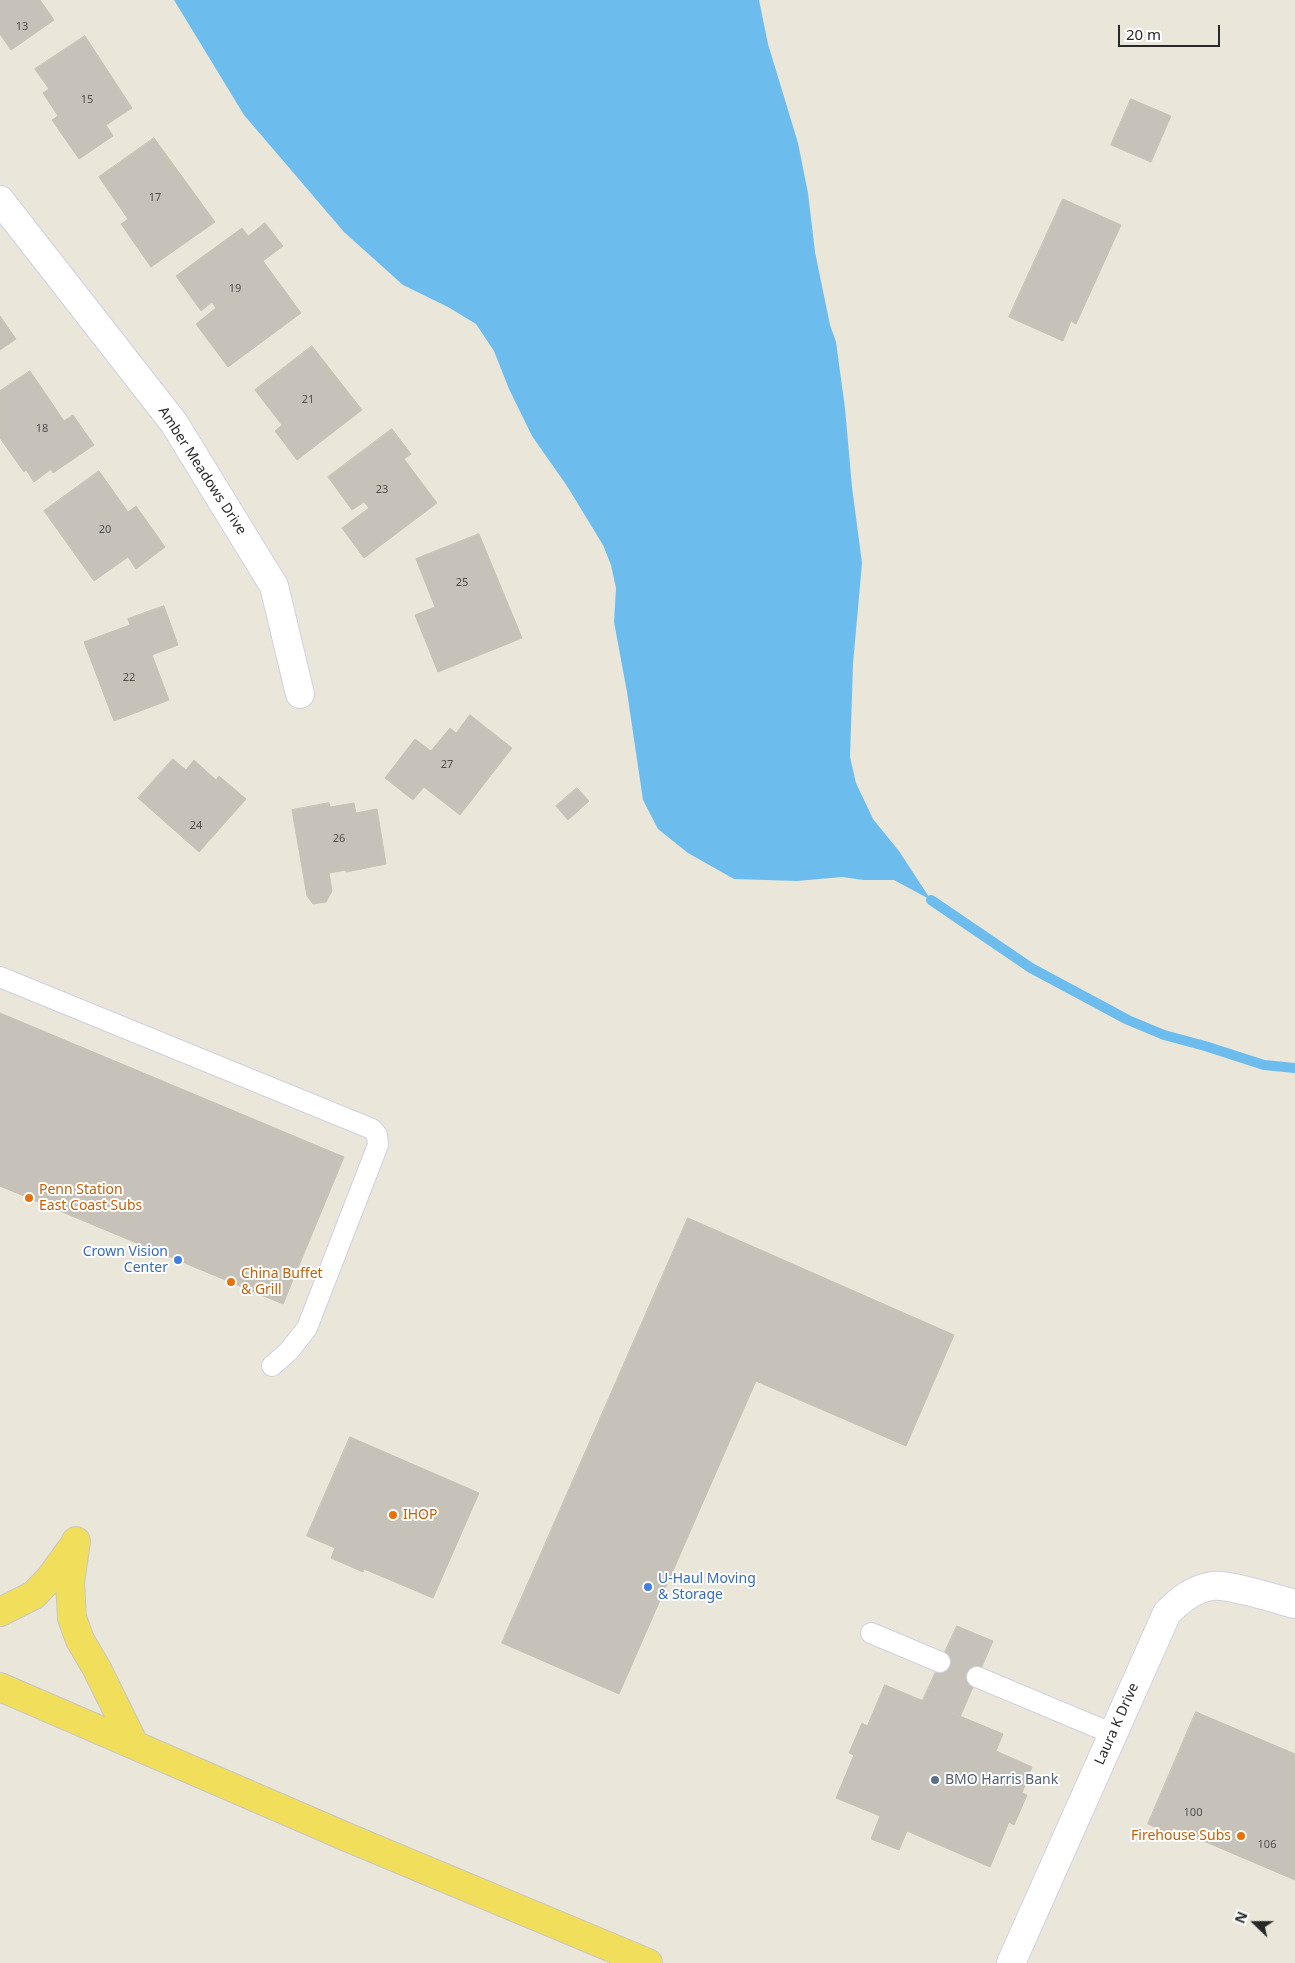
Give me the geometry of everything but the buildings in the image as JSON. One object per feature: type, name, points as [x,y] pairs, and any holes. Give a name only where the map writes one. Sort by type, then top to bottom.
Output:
[{"type":"main road","points":[[0,1612],[34,1595],[51,1576],[76,1541],[70,1583],[72,1618],[80,1640],[97,1669],[134,1744]]},
{"type":"main road","points":[[0,1687],[349,1838],[648,1963]]},
{"type":"street","name":"Amber Meadows Drive","points":[[0,200],[174,423],[274,586],[300,694]]},
{"type":"street","name":"Laura K Drive","points":[[1010,1963],[1167,1613],[1181,1598],[1201,1589],[1214,1586],[1242,1590],[1295,1604]]},
{"type":"lane","points":[[0,976],[372,1129],[377,1135],[378,1144],[306,1328],[289,1351],[272,1366]]},
{"type":"lane","points":[[870,1633],[940,1662]]},
{"type":"lane","points":[[977,1678],[1113,1734]]},
{"type":"water","points":[[174,0],[759,0],[768,44],[798,143],[808,193],[815,252],[830,325],[836,342],[845,408],[852,487],[862,563],[853,664],[850,757],[856,783],[873,819],[899,851],[931,900],[894,880],[863,880],[842,877],[797,881],[734,879],[688,853],[658,829],[643,800],[627,692],[614,622],[616,588],[611,565],[603,545],[567,486],[532,436],[509,389],[494,351],[476,324],[448,307],[403,285],[344,232],[244,115]]},
{"type":"waterway","points":[[931,900],[1031,968],[1128,1020],[1164,1035],[1264,1065],[1295,1068]]},
{"type":"place","name":"Penn Station East Coast Subs","points":[[29,1198]]},
{"type":"place","name":"Crown Vision Center","points":[[178,1260]]},
{"type":"place","name":"China Buffet & Grill","points":[[231,1282]]},
{"type":"place","name":"IHOP","points":[[393,1515]]},
{"type":"place","name":"U-Haul Moving & Storage","points":[[648,1587]]},
{"type":"place","name":"BMO Harris Bank","points":[[935,1780]]},
{"type":"place","name":"Firehouse Subs","points":[[1241,1836]]}]
